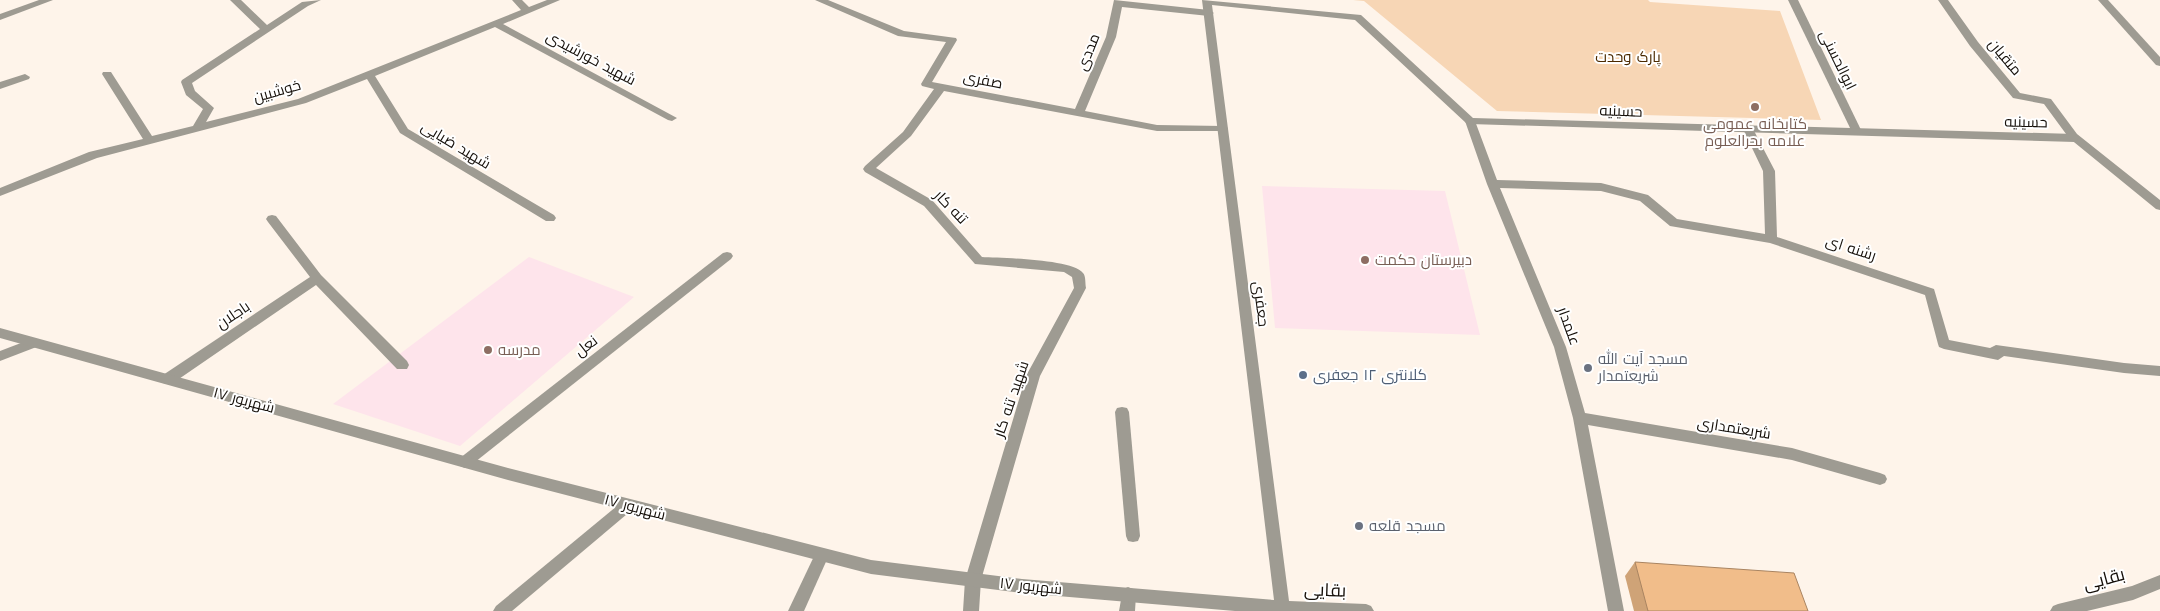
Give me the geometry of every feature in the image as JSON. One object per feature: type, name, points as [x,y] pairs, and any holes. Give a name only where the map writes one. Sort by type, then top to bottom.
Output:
[{"type":"street","points":[[0,17],[45,0]]},
{"type":"street","points":[[235,0],[267,30]]},
{"type":"street","points":[[197,128],[209,108],[190,93],[186,82],[305,4],[316,0]]},
{"type":"street","points":[[517,0],[527,11]]},
{"type":"street","name":"خوشبین","points":[[0,192],[93,155],[302,101],[555,0]]},
{"type":"street","name":"صفری","points":[[820,0],[902,34],[952,40],[926,84],[1156,128],[1223,129]]},
{"type":"street","name":"ابوالحسنی","points":[[1792,0],[1857,132]]},
{"type":"street","name":"متقیان","points":[[1943,0],[1974,44],[2017,96],[2046,101],[2075,138],[2160,206]]},
{"type":"street","points":[[2103,0],[2160,63]]},
{"type":"street","points":[[1118,2],[1208,5],[1358,17],[1470,122]]},
{"type":"street","name":"مددی","points":[[1079,113],[1110,37],[1118,2]]},
{"type":"street","name":"جعفری","points":[[1208,5],[1283,610]]},
{"type":"street","name":"شهید خورشیدی","points":[[496,24],[672,118]]},
{"type":"street","points":[[107,74],[149,140]]},
{"type":"street","name":"شهید ضیایی","points":[[369,74],[404,131],[550,218]]},
{"type":"street","points":[[0,86],[25,77]]},
{"type":"street","name":"تنه کار","points":[[941,87],[908,134],[868,169],[928,203],[979,261]]},
{"type":"street","name":"حسینیه","points":[[1470,122],[2075,138]]},
{"type":"street","name":"علمدار","points":[[1470,122],[1493,184],[1560,347],[1580,418],[1616,611]]},
{"type":"street","points":[[1748,129],[1769,171],[1772,239]]},
{"type":"street","name":"رشنه ای","points":[[1493,184],[1601,187],[1644,198],[1674,223],[1772,239],[1930,292],[1944,344],[1998,355],[1996,350],[2124,368],[2160,371]]},
{"type":"street","points":[[272,219],[316,278],[402,365]]},
{"type":"street","name":"نعل","points":[[465,462],[727,256]]},
{"type":"street","name":"شهید تنه کار","points":[[973,580],[1033,376],[1080,288],[1078,274],[1067,268],[979,261]]},
{"type":"street","name":"باجلان","points":[[168,379],[316,278]]},
{"type":"street","name":"۱۷ شهریور","points":[[0,333],[465,462],[871,567],[973,580],[1283,610]]},
{"type":"street","points":[[0,356],[34,343]]},
{"type":"street","points":[[1122,412],[1133,536]]},
{"type":"street","name":"شریعتمداری","points":[[1580,418],[1792,454],[1880,480]]},
{"type":"street","points":[[501,611],[628,505]]},
{"type":"street","points":[[796,611],[822,555]]},
{"type":"street","points":[[971,611],[973,580]]},
{"type":"street","name":"بقایی","points":[[2058,611],[2133,593],[2160,582]]},
{"type":"street","points":[[1127,611],[1128,594]]},
{"type":"street","name":"بقایی","points":[[1283,610],[1366,611]]},
{"type":"shaded area","name":"دبیرستان حکمت","points":[[1262,186],[1445,191],[1480,335],[1275,328]]},
{"type":"shaded area","name":"مدرسه","points":[[529,257],[634,297],[460,446],[333,404]]},
{"type":"green space","name":"پارک وحدت","points":[[1353,0],[1648,0],[1650,2],[1780,11],[1821,120],[1497,111],[1364,1]]},
{"type":"building","points":[[1635,562],[1794,573],[1808,611],[1648,611]]},
{"type":"place","name":"کتابخانه عمومی علامه بحرالعلوم","points":[[1755,107]]},
{"type":"place","name":"دبیرستان حکمت","points":[[1365,260]]},
{"type":"place","name":"مدرسه","points":[[488,350]]},
{"type":"place","name":"مسجد آیت الله شریعتمدار","points":[[1588,368]]},
{"type":"place","name":"کلانتری ۱۲ جعفری","points":[[1303,375]]},
{"type":"place","name":"مسجد قلعه","points":[[1359,526]]}]
